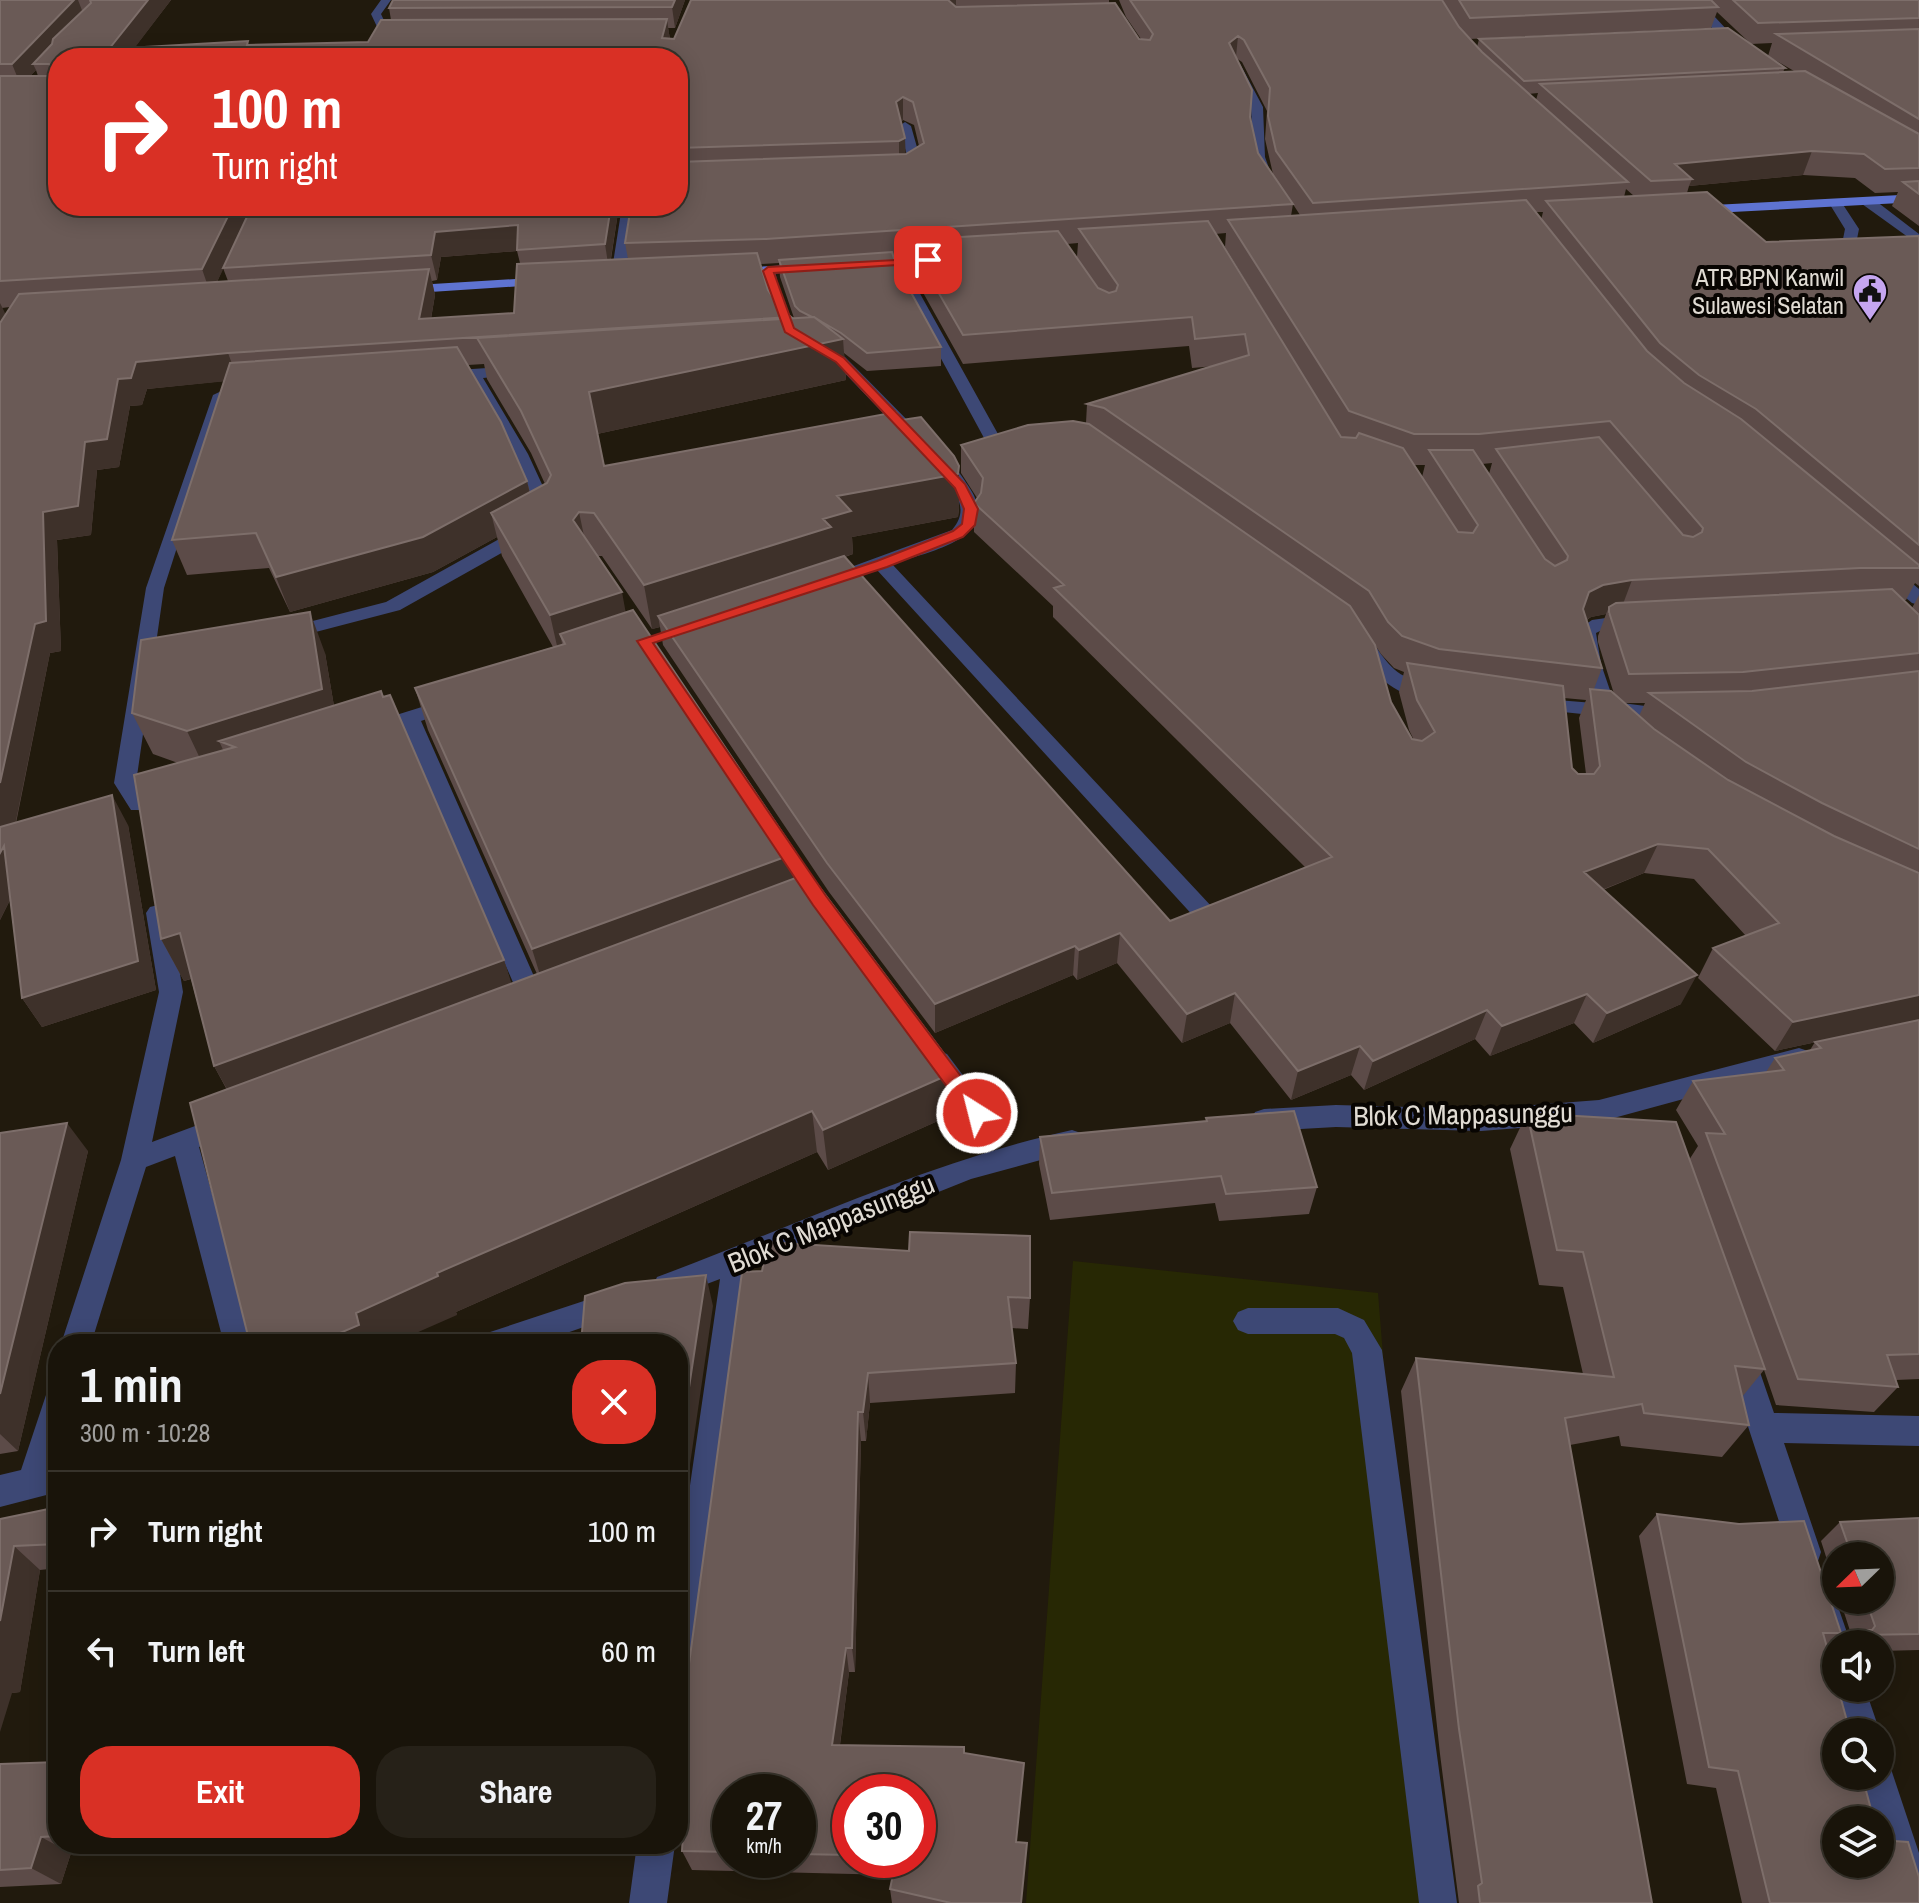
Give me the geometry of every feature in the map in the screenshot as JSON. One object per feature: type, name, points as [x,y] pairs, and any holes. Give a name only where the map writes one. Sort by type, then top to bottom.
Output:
[{"type":"main road","points":[[1685,210],[1919,198]]},
{"type":"main road","points":[[723,272],[960,258]]},
{"type":"main road","points":[[603,277],[626,276]]},
{"type":"main road","points":[[387,291],[556,280]]},
{"type":"street","points":[[373,48],[384,31],[376,14],[386,0]]},
{"type":"street","points":[[1694,0],[1725,34],[1757,52]]},
{"type":"street","points":[[1710,34],[1725,34]]},
{"type":"street","points":[[380,35],[396,35]]},
{"type":"street","points":[[1234,63],[1258,112],[1256,139],[1264,176],[1272,188]]},
{"type":"street","points":[[892,173],[916,165],[905,126]]},
{"type":"street","points":[[1867,201],[1919,241]]},
{"type":"street","points":[[1835,203],[1852,229],[1849,244],[1839,259]]},
{"type":"street","points":[[626,276],[629,216]]},
{"type":"street","points":[[901,262],[906,281],[998,449],[1029,444]]},
{"type":"street","points":[[768,271],[789,329],[853,371],[961,487],[971,509],[968,525],[958,534],[882,564],[808,588]]},
{"type":"street","points":[[790,351],[822,349]]},
{"type":"street","points":[[426,377],[537,369]]},
{"type":"street","points":[[260,640],[393,606],[549,519],[520,454],[473,374]]},
{"type":"street","points":[[145,809],[125,783],[150,668],[155,588],[221,395],[238,388],[254,388]]},
{"type":"street","points":[[1876,563],[1919,599]]},
{"type":"street","points":[[882,564],[1205,914]]},
{"type":"street","points":[[1895,609],[1919,609]]},
{"type":"street","points":[[1633,737],[1607,712],[1585,642],[1586,631],[1599,624],[1651,619]]},
{"type":"street","points":[[1353,629],[1381,673],[1388,702]]},
{"type":"street","points":[[1381,673],[1415,688],[1444,693]]},
{"type":"street","points":[[349,737],[468,698]]},
{"type":"street","points":[[1519,703],[1566,715],[1695,713]]},
{"type":"street","points":[[409,717],[536,1008]]},
{"type":"street","points":[[79,1334],[135,1160],[171,992],[155,899]]},
{"type":"street","points":[[507,1019],[566,997]]},
{"type":"street","points":[[921,1038],[977,1113]]},
{"type":"street","name":"Blok C Mappasunggu","points":[[1233,1122],[1336,1116],[1481,1120],[1599,1111],[1822,1052]]},
{"type":"street","points":[[1650,1098],[1660,1128]]},
{"type":"street","points":[[135,1160],[258,1114]]},
{"type":"street","name":"Blok C Mappasunggu","points":[[525,1334],[737,1263],[952,1173],[1016,1151],[1098,1136]]},
{"type":"street","points":[[184,1141],[236,1334]]},
{"type":"street","points":[[688,1615],[737,1263]]},
{"type":"street","points":[[1248,1321],[1338,1321],[1354,1329],[1367,1350],[1438,1903]]},
{"type":"street","points":[[1729,1323],[1766,1428],[1830,1630]]},
{"type":"street","points":[[1766,1428],[1919,1431]]},
{"type":"street","points":[[0,1491],[45,1480]]},
{"type":"street","points":[[1880,1790],[1916,1903]]},
{"type":"street","points":[[648,1903],[655,1854]]},
{"type":"shaded area","points":[[1073,1261],[1378,1293],[1427,1903],[1026,1903]]},
{"type":"building","points":[[0,0],[74,0],[12,64],[0,64]]},
{"type":"building","points":[[90,0],[148,0],[110,48],[48,48],[53,39],[91,3]]},
{"type":"building","points":[[393,0],[675,0],[672,7],[389,8]]},
{"type":"building","points":[[691,0],[948,0],[956,7],[1115,3],[1139,39],[1150,40],[1153,34],[1130,0],[1442,0],[1459,27],[1482,52],[1628,182],[1313,203],[1276,151],[1268,116],[1270,88],[1244,40],[1238,36],[1229,43],[1252,90],[1250,117],[1258,153],[1293,204],[766,239],[625,243],[629,216],[688,216],[688,162],[906,154],[924,143],[913,102],[903,97],[896,102],[905,138],[899,141],[688,148],[688,48],[126,48],[248,41],[247,45],[368,42],[381,20],[667,19],[662,38],[674,39]]},
{"type":"building","points":[[1459,0],[1711,0],[1718,7],[1470,18]]},
{"type":"building","points":[[1733,0],[1919,0],[1919,18],[1758,23]]},
{"type":"building","points":[[1728,28],[1785,68],[1524,81],[1479,39]]},
{"type":"building","points":[[1919,29],[1919,119],[1776,34]]},
{"type":"building","points":[[48,48],[48,64],[33,64]]},
{"type":"building","points":[[1805,71],[1919,134],[1919,168],[1885,169],[1864,154],[1812,151],[1675,164],[1692,179],[1651,181],[1540,84]]},
{"type":"building","points":[[0,76],[48,76],[48,216],[228,216],[202,269],[0,281]]},
{"type":"building","points":[[1919,181],[1919,194],[1903,182]]},
{"type":"building","points":[[1707,192],[1766,242],[1919,236],[1919,545],[1756,409],[1699,375],[1660,343],[1546,201]]},
{"type":"building","points":[[1526,200],[1647,351],[1684,383],[1741,419],[1919,568],[1860,568],[1632,580],[1603,585],[1589,592],[1583,609],[1602,668],[1439,649],[1402,636],[1388,622],[1369,591],[1104,408],[1087,404],[1249,355],[1245,334],[1195,339],[1192,317],[963,335],[915,252],[912,240],[1058,231],[1098,288],[1109,293],[1116,291],[1118,285],[1079,229],[1208,221],[1341,437],[1356,438],[1359,433],[1403,448],[1458,532],[1473,533],[1478,525],[1429,450],[1473,450],[1545,559],[1555,566],[1567,560],[1568,556],[1496,449],[1599,437],[1683,535],[1693,537],[1703,528],[1610,421],[1479,434],[1414,434],[1349,411],[1228,220]]},
{"type":"building","points":[[247,216],[609,216],[605,244],[517,250],[518,225],[435,232],[431,255],[223,268]]},
{"type":"building","points":[[892,252],[896,265],[941,347],[867,353],[841,333],[795,306],[779,260]]},
{"type":"building","points":[[757,253],[768,290],[780,308],[791,317],[228,353],[136,362],[131,378],[118,379],[107,439],[85,442],[78,506],[43,512],[46,621],[35,624],[0,783],[0,323],[19,294],[429,269],[419,319],[514,313],[517,264]]},
{"type":"building","points":[[814,317],[843,339],[589,392],[604,466],[896,412],[902,420],[921,417],[954,456],[959,466],[958,474],[837,496],[851,511],[823,519],[831,527],[644,585],[594,513],[579,512],[573,520],[622,592],[550,615],[491,513],[547,483],[551,475],[521,411],[477,338]]},
{"type":"building","points":[[457,347],[501,422],[527,481],[423,537],[276,577],[256,533],[172,540],[230,363]]},
{"type":"building","points":[[1073,421],[1089,424],[1350,606],[1375,645],[1391,702],[1412,739],[1422,741],[1435,732],[1417,700],[1407,663],[1563,686],[1572,768],[1578,774],[1594,774],[1600,766],[1590,689],[1611,691],[1654,729],[1728,780],[1834,836],[1919,873],[1919,995],[1793,1022],[1713,948],[1779,923],[1708,849],[1658,844],[1584,872],[1697,975],[1607,1013],[1587,994],[1502,1026],[1487,1010],[1373,1061],[1360,1046],[1298,1071],[1235,993],[1187,1014],[1120,933],[1079,950],[1075,946],[935,1004],[827,863],[658,616],[844,556],[1170,921],[1332,857],[1054,588],[1064,585],[974,503],[981,493],[983,478],[961,445],[1028,425]]},
{"type":"building","points":[[1892,589],[1919,615],[1919,653],[1743,672],[1629,674],[1609,612],[1609,607],[1616,603]]},
{"type":"building","points":[[633,610],[796,853],[532,949],[415,688],[565,644],[560,634]]},
{"type":"building","points":[[310,612],[322,689],[187,731],[132,713],[141,640]]},
{"type":"building","points":[[1919,671],[1919,849],[1822,803],[1746,762],[1649,693],[1752,691]]},
{"type":"building","points":[[381,691],[383,697],[390,695],[504,960],[214,1066],[180,933],[161,939],[134,775],[235,747],[219,741]]},
{"type":"building","points":[[112,795],[138,961],[22,998],[4,846],[0,853],[0,827]]},
{"type":"building","points":[[809,873],[957,1071],[823,1130],[812,1111],[437,1273],[438,1276],[356,1313],[359,1325],[338,1334],[248,1334],[190,1103]]},
{"type":"building","points":[[1919,1020],[1919,1354],[1887,1355],[1898,1387],[1798,1379],[1706,1133],[1725,1134],[1693,1081],[1784,1070],[1775,1058],[1821,1048],[1815,1042]]},
{"type":"building","points":[[1294,1111],[1317,1187],[1226,1194],[1221,1176],[1052,1193],[1040,1137]]},
{"type":"building","points":[[1527,1113],[1676,1122],[1765,1369],[1735,1366],[1749,1425],[1644,1413],[1642,1404],[1565,1418],[1652,1903],[1480,1903],[1478,1886],[1482,1883],[1459,1729],[1416,1358],[1614,1377],[1583,1252],[1557,1250]]},
{"type":"building","points":[[67,1123],[0,1394],[0,1133]]},
{"type":"building","points":[[910,1232],[1030,1236],[1030,1298],[1008,1297],[1016,1363],[868,1373],[863,1412],[858,1412],[852,1648],[846,1648],[832,1745],[964,1747],[964,1753],[1024,1763],[1016,1842],[1027,1843],[1021,1903],[951,1903],[890,1889],[892,1878],[936,1878],[936,1774],[832,1774],[832,1855],[816,1854],[816,1774],[712,1774],[712,1852],[688,1851],[688,1666],[742,1272],[762,1271],[768,1242],[909,1251]]},
{"type":"building","points":[[706,1275],[688,1394],[688,1334],[582,1334],[585,1296],[625,1283]]},
{"type":"building","points":[[48,1509],[48,1544],[14,1546],[0,1621],[0,1519]]},
{"type":"building","points":[[1657,1514],[1739,1524],[1804,1521],[1822,1575],[1822,1614],[1835,1614],[1840,1630],[1822,1630],[1822,1702],[1842,1702],[1846,1718],[1822,1718],[1822,1790],[1866,1790],[1870,1806],[1822,1806],[1822,1878],[1894,1878],[1894,1841],[1908,1842],[1919,1877],[1919,1903],[1770,1903],[1738,1771],[1709,1767]]},
{"type":"building","points":[[1919,1518],[1919,1634],[1894,1634],[1894,1630],[1872,1630],[1875,1626],[1871,1614],[1894,1614],[1894,1542],[1847,1542],[1840,1522]]},
{"type":"building","points":[[48,1762],[48,1837],[41,1837],[31,1868],[0,1870],[0,1764]]},
{"type":"place","name":"ATR BPN Kanwil Sulawesi Selatan","points":[[1870,322]]},
{"type":"route","points":[[928,260],[768,271],[773,293],[789,329],[853,371],[940,463],[961,487],[971,509],[968,525],[958,534],[882,564],[644,641],[819,900],[977,1113]]}]
